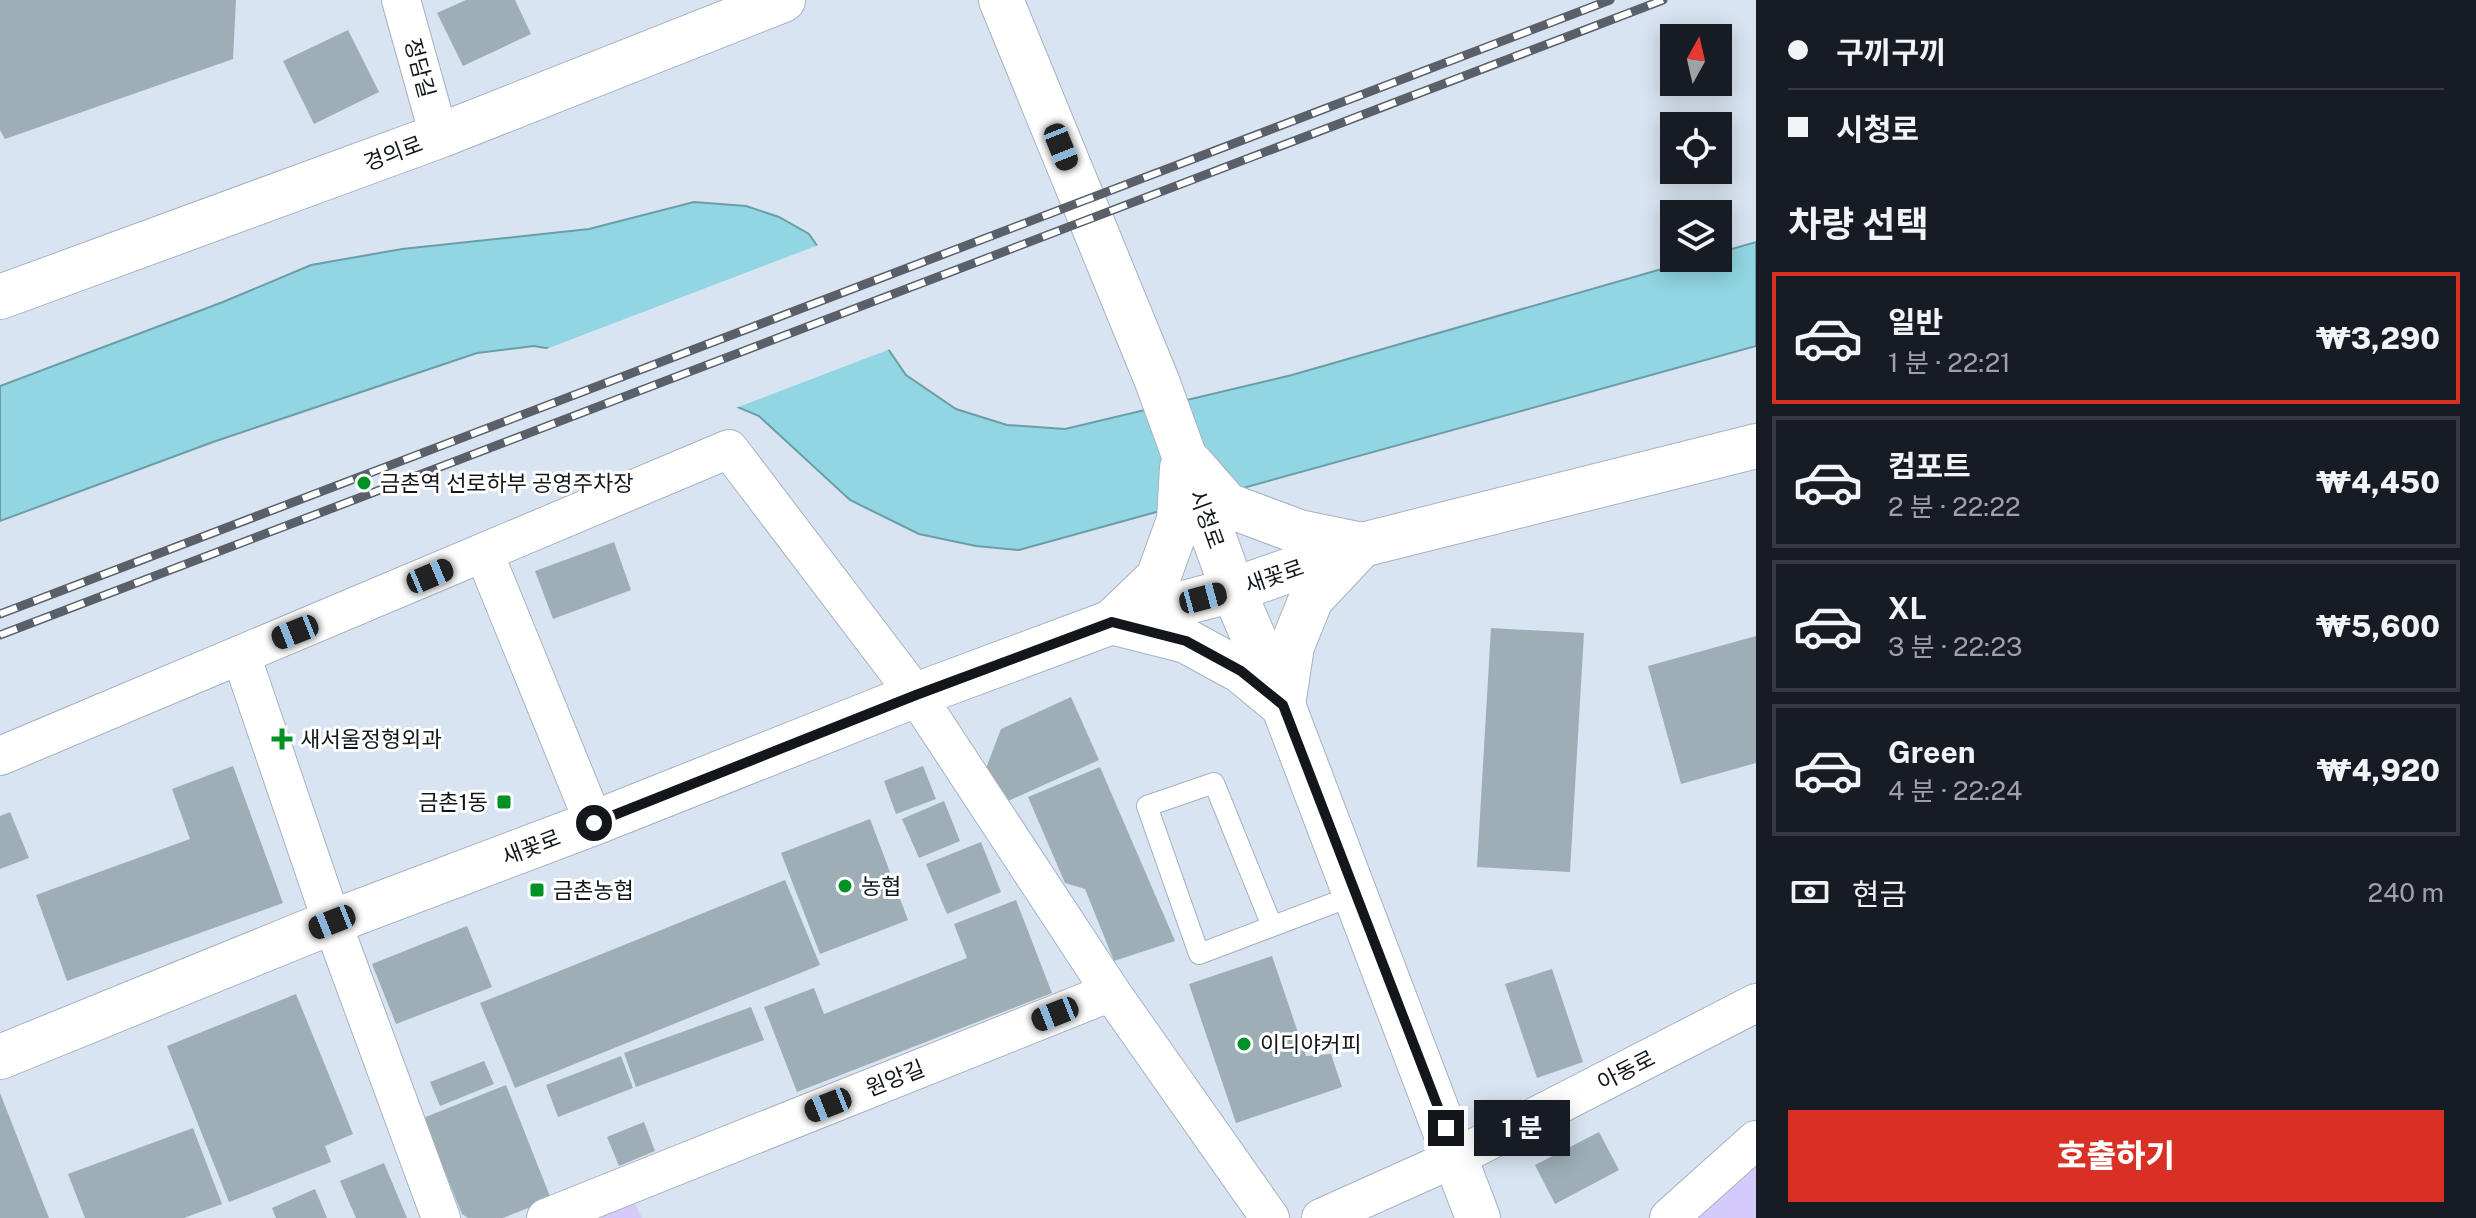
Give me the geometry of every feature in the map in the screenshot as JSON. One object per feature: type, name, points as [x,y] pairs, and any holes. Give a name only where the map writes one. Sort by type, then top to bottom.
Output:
[{"type":"street","name":"정담길","points":[[401,0],[439,136]]},
{"type":"street","name":"경의로","points":[[0,297],[439,136],[783,0]]},
{"type":"street","name":"시청로","points":[[1001,0],[1157,381],[1203,512],[1283,705],[1478,1218]]},
{"type":"street","name":"새꽃로","points":[[0,1057],[332,922],[1112,622],[1233,590],[1362,545],[1756,446]]},
{"type":"street","points":[[0,756],[729,449],[916,695],[1111,992],[1270,1218]]},
{"type":"street","points":[[1112,622],[1158,578],[1203,512],[1362,545]]},
{"type":"street","points":[[1283,705],[1292,646],[1311,599],[1362,545]]},
{"type":"street","points":[[484,553],[594,823]]},
{"type":"street","points":[[1112,622],[1186,641],[1241,671],[1283,705]]},
{"type":"street","points":[[241,655],[332,922],[441,1218]]},
{"type":"street","name":"원앙길","points":[[546,1218],[1111,992]]},
{"type":"street","name":"아동로","points":[[1321,1218],[1457,1157],[1756,1003]]},
{"type":"street","points":[[1669,1218],[1756,1140]]},
{"type":"lane","points":[[1272,926],[1214,783],[1147,806],[1199,954],[1355,895]]},
{"type":"shaded area","points":[[1756,1153],[1756,1218],[1684,1218]]},
{"type":"shaded area","points":[[634,1201],[642,1218],[592,1218]]},
{"type":"water","points":[[694,202],[746,206],[779,217],[809,234],[906,375],[956,409],[1007,425],[1065,429],[1292,375],[1660,269],[1660,272],[1732,272],[1732,249],[1756,242],[1756,346],[1019,550],[976,546],[919,534],[850,500],[759,416],[634,363],[534,346],[477,353],[213,442],[0,521],[0,386],[223,302],[311,265],[402,249],[589,229]]},
{"type":"pier","points":[[821,244],[893,348],[733,409],[633,367],[541,351]]},
{"type":"building","points":[[0,0],[236,0],[233,59],[5,139],[0,130]]},
{"type":"building","points":[[466,0],[515,0],[531,34],[463,66],[437,13]]},
{"type":"building","points":[[348,30],[379,92],[314,124],[283,61]]},
{"type":"building","points":[[614,542],[631,590],[553,619],[535,571]]},
{"type":"building","points":[[1491,628],[1584,633],[1570,872],[1477,867]]},
{"type":"building","points":[[1756,636],[1756,763],[1681,784],[1648,666]]},
{"type":"building","points":[[1071,697],[1099,760],[1008,801],[985,771],[1001,729]]},
{"type":"building","points":[[233,766],[283,903],[67,981],[36,895],[190,839],[172,789]]},
{"type":"building","points":[[923,766],[936,799],[896,814],[884,781]]},
{"type":"building","points":[[1100,767],[1175,941],[1114,961],[1085,889],[1065,883],[1028,797]]},
{"type":"building","points":[[944,801],[960,841],[919,858],[902,819]]},
{"type":"building","points":[[10,812],[29,858],[0,869],[0,816]]},
{"type":"building","name":"농협","points":[[870,819],[908,920],[820,954],[781,853]]},
{"type":"building","points":[[981,842],[1001,892],[947,914],[926,864]]},
{"type":"building","points":[[785,880],[820,965],[515,1088],[480,1003]]},
{"type":"building","points":[[1016,900],[1052,993],[797,1092],[764,1007],[814,988],[824,1014],[967,958],[954,924]]},
{"type":"building","points":[[467,926],[492,987],[396,1024],[372,964]]},
{"type":"building","points":[[1272,956],[1306,1056],[1331,1054],[1342,1087],[1236,1123],[1189,984]]},
{"type":"building","points":[[1552,969],[1583,1062],[1537,1078],[1505,984]]},
{"type":"building","points":[[296,994],[353,1134],[325,1146],[331,1162],[229,1202],[167,1046]]},
{"type":"building","points":[[751,1007],[764,1040],[636,1087],[624,1053]]},
{"type":"building","points":[[621,1056],[633,1088],[558,1117],[546,1085]]},
{"type":"building","points":[[484,1061],[494,1084],[440,1106],[430,1082]]},
{"type":"building","points":[[506,1085],[551,1199],[503,1218],[468,1218],[462,1214],[423,1118]]},
{"type":"building","points":[[0,1093],[49,1218],[0,1218]]},
{"type":"building","points":[[644,1122],[655,1151],[619,1166],[607,1137]]},
{"type":"building","points":[[193,1128],[222,1204],[184,1218],[85,1218],[68,1174]]},
{"type":"building","points":[[1599,1132],[1619,1170],[1555,1204],[1535,1165]]},
{"type":"building","points":[[384,1163],[407,1218],[356,1218],[340,1181]]},
{"type":"building","points":[[315,1189],[327,1218],[276,1218],[272,1208]]},
{"type":"railway","points":[[0,614],[1610,0]]},
{"type":"railway","points":[[0,635],[1663,0]]},
{"type":"place","name":"금촌역 선로하부 공영주차장","points":[[364,483]]},
{"type":"place","name":"새서울정형외과","points":[[282,739]]},
{"type":"place","name":"금촌1동","points":[[504,802]]},
{"type":"place","name":"농협","points":[[845,886]]},
{"type":"place","name":"금촌농협","points":[[537,890]]},
{"type":"place","name":"이디야커피","points":[[1244,1044]]},
{"type":"route","points":[[594,823],[916,695],[1112,622],[1186,641],[1241,671],[1283,705],[1446,1128]]}]
